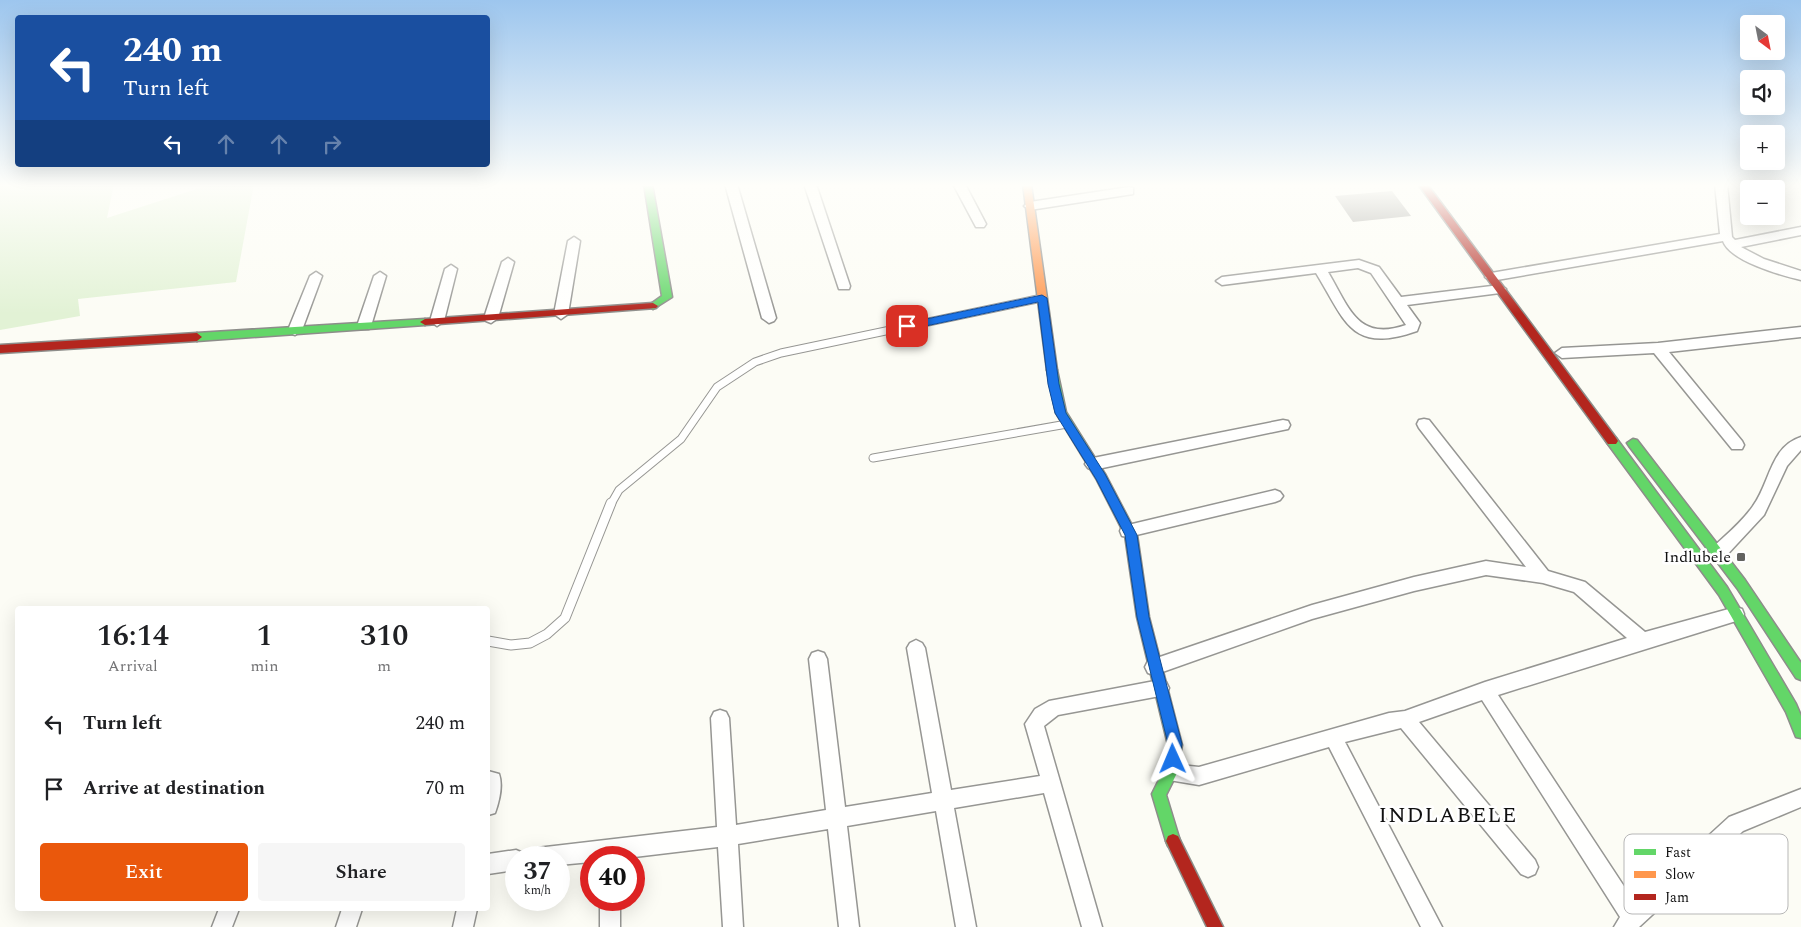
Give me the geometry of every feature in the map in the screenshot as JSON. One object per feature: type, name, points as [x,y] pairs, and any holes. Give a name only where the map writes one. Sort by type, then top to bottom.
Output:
[{"type":"street","points":[[0,349],[646,308],[655,306],[667,297],[655,227]]},
{"type":"street","points":[[743,227],[769,318]]},
{"type":"street","points":[[824,227],[844,286]]},
{"type":"street","points":[[1033,227],[1054,384],[1060,413],[1092,464],[1128,531],[1154,667],[1175,744],[1170,773],[1159,794],[1171,836],[1215,927]]},
{"type":"street","points":[[1457,227],[1574,368]]},
{"type":"street","points":[[1463,227],[1496,276],[1500,289],[1711,576],[1736,614],[1791,708],[1801,732]]},
{"type":"street","points":[[1726,227],[1728,241],[1746,256],[1801,276]]},
{"type":"street","points":[[1496,276],[1801,231]]},
{"type":"street","points":[[561,314],[574,241]]},
{"type":"street","points":[[492,318],[508,262]]},
{"type":"street","points":[[1222,281],[1359,264],[1375,270],[1413,323],[1412,328],[1369,335],[1354,325],[1320,269]]},
{"type":"street","points":[[437,321],[451,269]]},
{"type":"street","points":[[294,330],[316,276]]},
{"type":"street","points":[[364,326],[380,276]]},
{"type":"street","points":[[1398,302],[1500,289]]},
{"type":"street","points":[[1562,353],[1658,348],[1801,332]]},
{"type":"street","points":[[1658,348],[1737,445]]},
{"type":"street","points":[[1424,424],[1543,576]]},
{"type":"street","points":[[1092,464],[1283,425]]},
{"type":"street","points":[[1623,430],[1718,553],[1801,674]]},
{"type":"street","points":[[1718,553],[1754,516],[1763,503],[1788,450],[1801,443]]},
{"type":"street","points":[[1128,531],[1275,496]]},
{"type":"street","points":[[1154,667],[1312,612],[1414,584],[1486,568],[1543,576],[1579,587],[1642,640]]},
{"type":"street","points":[[1170,773],[1199,776],[1389,721],[1405,719],[1485,690],[1642,640],[1736,614]]},
{"type":"street","points":[[916,648],[945,801],[966,927]]},
{"type":"street","points":[[818,659],[835,819],[850,927]]},
{"type":"street","points":[[1092,927],[1034,724],[1041,715],[1055,707],[1160,688]]},
{"type":"street","points":[[1485,690],[1628,922]]},
{"type":"street","points":[[720,718],[733,927]]},
{"type":"street","points":[[1405,719],[1528,867]]},
{"type":"street","points":[[1334,737],[1432,927]]},
{"type":"street","points":[[490,780],[492,780],[490,793]]},
{"type":"street","points":[[645,848],[1051,783]]},
{"type":"street","points":[[1725,834],[1736,824],[1801,798]]},
{"type":"street","points":[[490,864],[505,862]]},
{"type":"street","points":[[222,927],[228,911]]},
{"type":"street","points":[[346,927],[351,911]]},
{"type":"street","points":[[463,927],[467,911]]},
{"type":"street","points":[[610,911],[610,927]]},
{"type":"lane","points":[[490,642],[508,646],[538,641],[552,632],[565,618],[614,496],[625,483],[681,439],[716,386],[755,362],[781,352],[1042,298]]},
{"type":"lane","points":[[873,458],[1068,424]]},
{"type":"green space","points":[[0,227],[246,227],[236,282],[78,299],[80,316],[0,330]]},
{"type":"traffic: fast","points":[[653,306],[667,297],[655,227]]},
{"type":"traffic: fast","points":[[197,337],[425,322]]},
{"type":"traffic: fast","points":[[1052,370],[1061,413],[1101,477],[1131,535],[1143,617],[1175,745],[1170,773],[1159,794],[1173,841]]},
{"type":"traffic: fast","points":[[1612,441],[1723,591],[1791,708],[1801,732]]},
{"type":"traffic: fast","points":[[1633,443],[1741,584],[1801,674]]},
{"type":"traffic: slow","points":[[1033,227],[1052,370]]},
{"type":"traffic: jam","points":[[1454,227],[1612,441]]},
{"type":"traffic: jam","points":[[425,322],[653,306]]},
{"type":"traffic: jam","points":[[0,349],[197,337]]},
{"type":"traffic: jam","points":[[1173,841],[1215,927]]},
{"type":"place","name":"Indlubele","points":[[1741,557]]},
{"type":"district","name":"INDLABELE","points":[[1448,815]]},
{"type":"route","points":[[907,326],[1042,298],[1060,413],[1101,477],[1131,535],[1143,617],[1175,744],[1173,759]]}]
